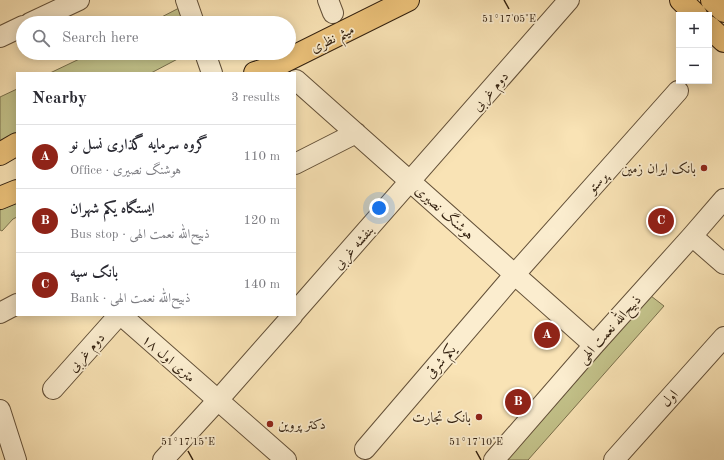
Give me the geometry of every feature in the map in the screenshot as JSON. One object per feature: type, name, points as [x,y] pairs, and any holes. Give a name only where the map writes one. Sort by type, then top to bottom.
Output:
[{"type":"main road","name":"میثم نظری","points":[[296,56],[408,0]]},
{"type":"main road","points":[[274,72],[420,0]]},
{"type":"main road","points":[[681,0],[693,12]]},
{"type":"main road","points":[[712,0],[724,11]]},
{"type":"main road","points":[[712,30],[724,42]]},
{"type":"main road","name":"میثم نظری","points":[[258,72],[271,68],[287,60]]},
{"type":"main road","points":[[0,154],[16,145]]},
{"type":"main road","points":[[0,154],[16,150]]},
{"type":"main road","points":[[0,198],[16,191]]},
{"type":"street","points":[[45,16],[79,0]]},
{"type":"street","points":[[186,0],[192,16]]},
{"type":"street","name":"دوم غربی","points":[[410,181],[569,0]]},
{"type":"street","points":[[0,37],[16,29]]},
{"type":"street","points":[[207,60],[212,72]]},
{"type":"street","name":"هوشنگ نصیری","points":[[296,80],[594,345]]},
{"type":"street","name":"پرستو","points":[[515,274],[678,91]]},
{"type":"street","points":[[296,163],[356,133]]},
{"type":"street","name":"بنفشه غربی","points":[[296,311],[410,181]]},
{"type":"street","name":"ذبیح‌الله نعمت الهی","points":[[494,460],[724,199]]},
{"type":"street","points":[[692,236],[724,264]]},
{"type":"street","name":"یکم شرقی","points":[[365,449],[515,274]]},
{"type":"street","points":[[0,313],[16,305]]},
{"type":"street","name":"دوم غربی","points":[[53,389],[119,316]]},
{"type":"street","name":"۱۸ متری اول","points":[[121,316],[286,460]]},
{"type":"street","points":[[163,460],[292,316]]},
{"type":"street","name":"اول","points":[[614,460],[724,337]]},
{"type":"street","points":[[0,410],[9,452]]},
{"type":"shaded area","points":[[181,7],[184,16],[164,16]]},
{"type":"shaded area","points":[[77,60],[176,60],[153,72],[52,72]]},
{"type":"shaded area","points":[[16,89],[16,135],[0,142],[0,97]]},
{"type":"shaded area","points":[[16,203],[16,218],[2,231],[0,230],[0,210]]},
{"type":"shaded area","points":[[651,296],[664,306],[528,460],[507,460]]},
{"type":"place","name":"بانک ایران زمین","points":[[704,168]]},
{"type":"place","name":"بانک سپه","points":[[661,221]]},
{"type":"place","name":"گروه سرمایه گذاری نسل نو","points":[[547,335]]},
{"type":"place","name":"ایستگاه یکم شهران","points":[[518,402]]},
{"type":"place","name":"بانک تجارت","points":[[479,417]]},
{"type":"place","name":"دکتر پروین","points":[[270,424]]}]
